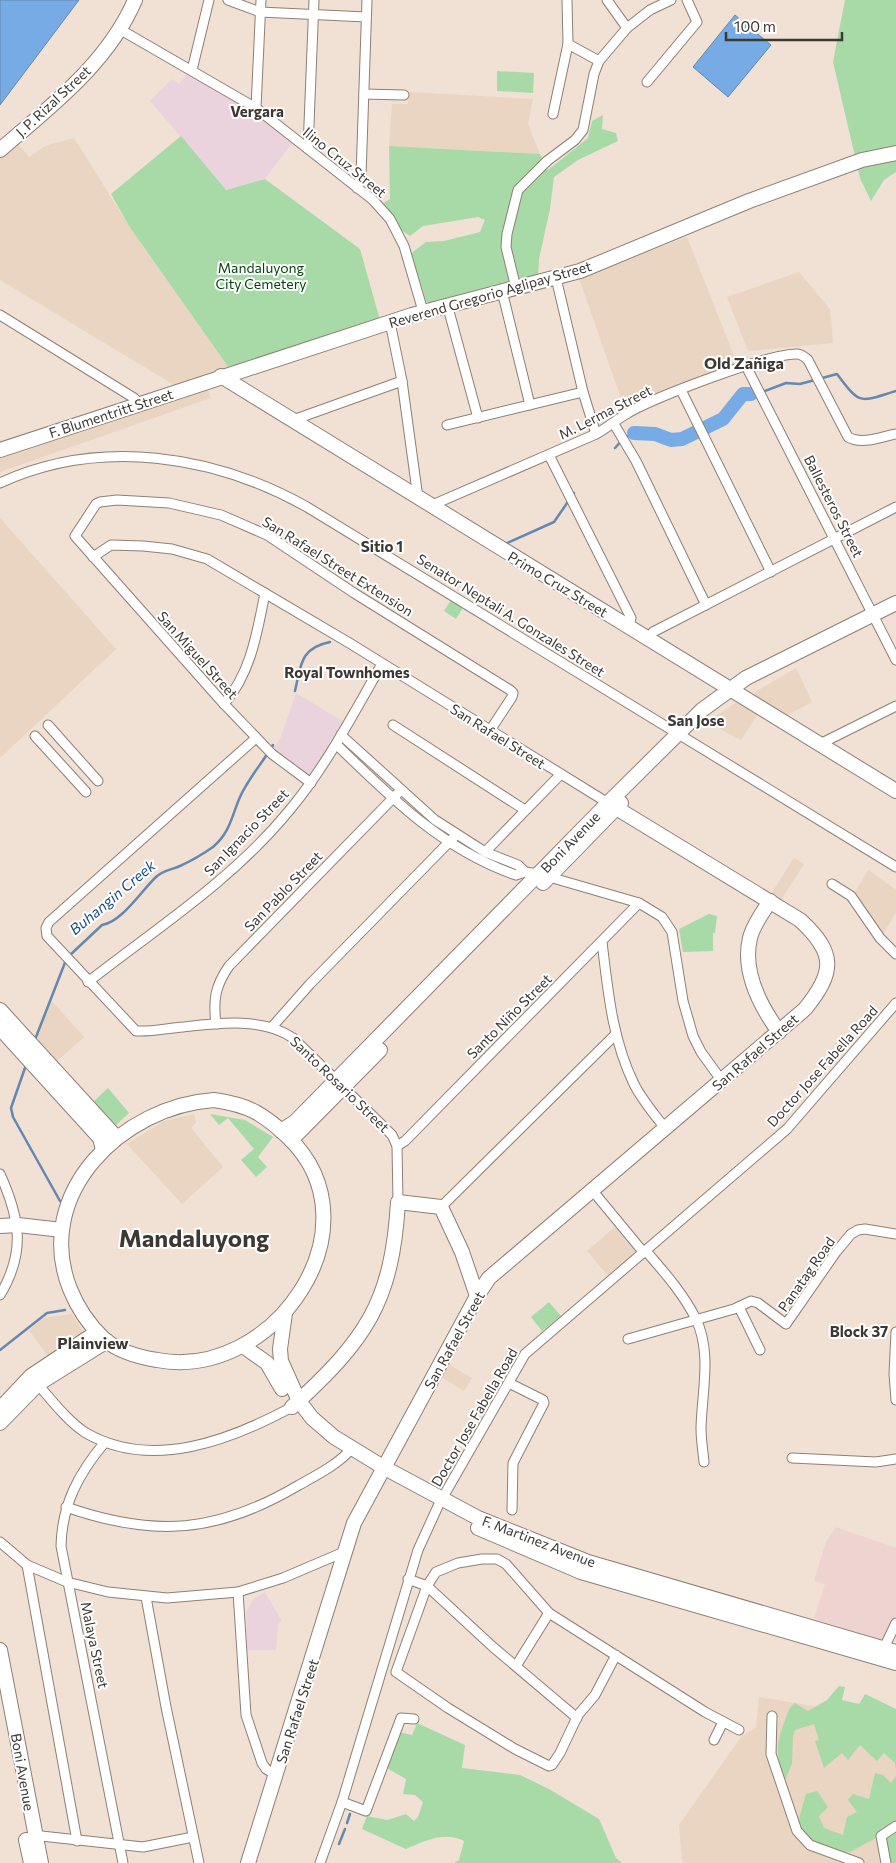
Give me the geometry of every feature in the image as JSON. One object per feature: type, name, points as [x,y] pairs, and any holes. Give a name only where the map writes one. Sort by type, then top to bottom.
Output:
[{"type":"street","name":"J. P. Rizal Street","points":[[0,150],[77,83],[121,30],[135,0]]},
{"type":"street","points":[[192,70],[209,0]]},
{"type":"street","points":[[228,0],[260,12],[366,17]]},
{"type":"street","points":[[256,108],[260,0]]},
{"type":"street","points":[[308,149],[314,0]]},
{"type":"street","points":[[357,188],[361,176],[367,0]]},
{"type":"street","points":[[553,114],[568,44],[567,0]]},
{"type":"street","points":[[607,0],[627,28]]},
{"type":"street","points":[[516,288],[506,247],[514,200],[518,190],[526,180],[575,140],[583,130],[594,74],[599,61],[627,28],[650,10],[671,0]]},
{"type":"street","points":[[646,82],[697,22],[687,0]]},
{"type":"street","name":"Ilino Cruz Street","points":[[121,30],[256,108],[380,206],[404,246],[424,311]]},
{"type":"street","points":[[568,44],[599,61]]},
{"type":"street","points":[[364,94],[404,95]]},
{"type":"street","name":"Reverend Gregorio Aglipay Street","points":[[221,376],[447,304],[556,278],[604,262],[757,198],[862,160],[896,153]]},
{"type":"street","points":[[556,278],[583,392],[596,434]]},
{"type":"street","points":[[502,291],[530,405]]},
{"type":"street","points":[[447,304],[478,418]]},
{"type":"street","points":[[0,315],[134,398],[139,404]]},
{"type":"street","points":[[390,322],[424,502]]},
{"type":"street","name":"M. Lerma Street","points":[[424,502],[549,455],[596,434],[614,424],[628,412],[681,390],[746,366],[798,354],[808,360],[848,437],[855,441],[862,441],[896,434]]},
{"type":"street","name":"Ballesteros Street","points":[[746,366],[896,660]]},
{"type":"street","name":"F. Blumentritt Street","points":[[0,450],[221,376]]},
{"type":"street","name":"Primo Cruz Street","points":[[221,376],[506,553],[896,791]]},
{"type":"street","points":[[293,420],[402,381]]},
{"type":"street","points":[[681,390],[771,572]]},
{"type":"street","points":[[448,425],[583,392]]},
{"type":"street","points":[[614,424],[636,460],[706,605]]},
{"type":"street","points":[[549,455],[631,618],[629,628]]},
{"type":"street","name":"Senator Neptali A. Gonzales Street","points":[[0,483],[41,467],[92,457],[168,459],[191,462],[237,475],[268,487],[308,506],[896,866]]},
{"type":"street","name":"San Rafael Street Extension","points":[[74,536],[96,504],[117,500],[169,503],[197,509],[221,515],[267,535],[354,593],[510,690],[513,693],[512,697],[489,732]]},
{"type":"street","points":[[648,639],[653,632],[896,507]]},
{"type":"street","name":"San Miguel Street","points":[[74,536],[256,738],[269,751],[311,783]]},
{"type":"street","name":"San Rafael Street","points":[[93,557],[111,545],[172,549],[206,559],[382,664],[489,732],[800,920],[819,937],[827,959],[827,972],[814,997],[805,1009],[489,1278],[477,1296],[360,1508],[344,1552],[248,1863]]},
{"type":"street","points":[[224,704],[237,688],[251,655],[265,593]]},
{"type":"street","name":"Boni Avenue","points":[[286,1136],[341,1083],[681,735],[734,691],[875,619],[896,603]]},
{"type":"street","name":"Boni Avenue","points":[[875,619],[896,614]]},
{"type":"street","name":"San Ignacio Street","points":[[88,982],[194,903],[278,823],[311,783],[382,664]]},
{"type":"street","points":[[820,744],[896,706]]},
{"type":"street","points":[[48,725],[98,781]]},
{"type":"street","points":[[393,725],[525,810]]},
{"type":"street","points":[[35,736],[86,792]]},
{"type":"street","name":"Santo Rosario Street","points":[[34,1380],[80,1428],[105,1442],[126,1448],[158,1450],[191,1447],[244,1431],[295,1404],[337,1363],[359,1338],[374,1313],[391,1265],[398,1202],[397,1146],[384,1126],[341,1083],[293,1038],[272,1027],[216,1024],[136,1031],[88,982],[47,936],[46,928],[49,922],[256,738]]},
{"type":"street","points":[[338,739],[420,808],[456,835],[486,852],[518,865],[524,872]]},
{"type":"street","points":[[338,739],[392,799],[448,843],[495,868],[516,875],[524,872],[544,876],[639,903],[662,917],[672,932],[682,1001],[693,1036],[701,1052],[722,1080]]},
{"type":"street","points":[[486,852],[560,775]]},
{"type":"street","name":"San Pablo Street","points":[[216,1024],[215,998],[219,980],[230,966],[400,791]]},
{"type":"street","points":[[272,1027],[310,984],[456,835]]},
{"type":"street","points":[[832,884],[851,896],[880,938],[896,954]]},
{"type":"street","points":[[770,901],[750,937],[749,961],[752,980],[760,1001],[779,1032]]},
{"type":"street","name":"Santo Niño Street","points":[[397,1146],[405,1141],[639,903]]},
{"type":"street","points":[[602,942],[616,1034],[635,1085],[665,1128]]},
{"type":"street","name":"Doctor Jose Fabella Road","points":[[320,1863],[342,1802],[418,1550],[441,1501],[525,1354],[787,1129],[896,1003]]},
{"type":"street","points":[[0,1010],[116,1137]]},
{"type":"street","points":[[0,1028],[100,1138],[103,1150]]},
{"type":"street","points":[[441,1207],[616,1034]]},
{"type":"street","points":[[214,1100],[232,1103],[260,1113],[286,1136],[299,1149],[315,1174],[320,1189],[324,1214],[320,1245],[310,1273],[285,1313],[264,1333],[243,1346],[208,1360],[176,1363],[137,1357],[102,1337],[80,1311],[68,1282],[62,1258],[62,1230],[71,1199],[80,1181],[103,1150],[116,1137],[136,1123],[178,1106],[214,1100]]},
{"type":"street","points":[[0,1174],[18,1225],[14,1262],[9,1281],[0,1295]]},
{"type":"street","points":[[592,1190],[672,1281],[696,1320],[705,1354],[701,1427],[704,1462]]},
{"type":"street","points":[[398,1202],[441,1207]]},
{"type":"street","points":[[441,1207],[462,1252],[477,1296]]},
{"type":"street","points":[[0,1226],[18,1225],[62,1230]]},
{"type":"street","name":"Panatag Road","points":[[628,1339],[755,1301],[782,1323],[789,1323],[836,1252],[851,1234],[865,1229],[896,1234]]},
{"type":"street","points":[[739,1307],[760,1350]]},
{"type":"street","name":"F. Martinez Avenue","points":[[285,1313],[281,1340],[281,1361],[295,1404]]},
{"type":"street","points":[[896,1332],[894,1374],[896,1400]]},
{"type":"street","points":[[0,1409],[34,1380],[102,1337]]},
{"type":"street","name":"F. Martinez Avenue","points":[[243,1346],[270,1366],[295,1404],[349,1452],[441,1501],[486,1522],[588,1562],[890,1654]]},
{"type":"street","points":[[0,1423],[34,1380]]},
{"type":"street","points":[[509,1383],[543,1400],[544,1403],[513,1463],[512,1510]]},
{"type":"street","name":"Malaya Street","points":[[105,1442],[77,1480],[66,1507],[61,1546],[67,1582],[79,1630],[123,1863]]},
{"type":"street","points":[[66,1507],[116,1522],[143,1526],[198,1526],[240,1514],[268,1503],[349,1452]]},
{"type":"street","points":[[792,1458],[876,1462],[896,1459]]},
{"type":"street","points":[[0,1542],[27,1565],[67,1582],[108,1592],[146,1597],[183,1598],[238,1592],[283,1578],[344,1552]]},
{"type":"street","points":[[616,1655],[595,1695],[577,1718],[556,1759],[552,1765],[546,1766],[448,1708],[396,1672],[427,1586],[439,1569],[458,1563],[497,1559],[506,1564],[549,1613],[723,1722],[739,1730]]},
{"type":"street","points":[[27,1565],[76,1841]]},
{"type":"street","points":[[408,1579],[427,1586],[577,1718]]},
{"type":"street","points":[[238,1592],[246,1715],[262,1763],[266,1769],[276,1775]]},
{"type":"street","points":[[146,1597],[199,1863]]},
{"type":"street","points":[[516,1666],[549,1613]]},
{"type":"street","points":[[890,1654],[896,1623]]},
{"type":"street","name":"Boni Avenue","points":[[0,1650],[30,1835],[31,1863]]},
{"type":"street","name":"Boni Avenue","points":[[0,1696],[30,1835],[41,1863]]},
{"type":"street","points":[[772,1716],[771,1754],[797,1830],[810,1844],[855,1862]]},
{"type":"street","points":[[342,1802],[366,1811],[401,1718],[414,1719]]},
{"type":"street","points":[[714,1740],[723,1722]]},
{"type":"street","points":[[886,1863],[881,1836],[896,1826]]},
{"type":"street","points":[[30,1835],[143,1847],[193,1837]]},
{"type":"shaded area","points":[[190,70],[259,115],[292,143],[265,179],[226,190],[150,101],[172,79],[179,84]]},
{"type":"shaded area","points":[[409,92],[533,99],[528,124],[540,154],[389,146],[392,104],[408,104]]},
{"type":"shaded area","points":[[74,138],[129,226],[229,368],[176,386],[0,280],[0,157],[16,142],[29,157],[45,146]]},
{"type":"shaded area","points":[[687,237],[738,366],[624,407],[579,278]]},
{"type":"shaded area","points":[[799,272],[830,309],[833,343],[748,351],[727,297]]},
{"type":"shaded area","points":[[207,388],[211,398],[0,472],[0,456]]},
{"type":"shaded area","points":[[0,518],[116,649],[0,758]]},
{"type":"shaded area","points":[[796,668],[812,702],[788,715],[755,697],[755,692]]},
{"type":"shaded area","points":[[296,693],[344,722],[309,776],[274,748],[280,739]]},
{"type":"shaded area","points":[[737,702],[758,714],[741,740],[720,729],[713,718]]},
{"type":"shaded area","points":[[794,858],[804,864],[781,900],[771,894]]},
{"type":"shaded area","points":[[868,870],[896,890],[896,912],[882,936],[854,894]]},
{"type":"shaded area","points":[[50,999],[84,1037],[57,1061],[37,1038]]},
{"type":"shaded area","points":[[194,1114],[196,1123],[191,1128],[223,1167],[182,1204],[127,1144],[164,1121]]},
{"type":"shaded area","points":[[615,1227],[638,1255],[610,1278],[587,1251]]},
{"type":"shaded area","points":[[72,1314],[85,1335],[50,1359],[29,1330],[44,1318]]},
{"type":"shaded area","points":[[448,1364],[472,1378],[464,1391],[441,1377]]},
{"type":"shaded area","points":[[836,1527],[896,1548],[896,1615],[884,1641],[814,1619],[825,1584],[814,1581],[826,1542]]},
{"type":"shaded area","points":[[265,1592],[282,1621],[278,1624],[276,1650],[247,1650],[246,1612],[253,1600]]},
{"type":"shaded area","points":[[759,1697],[896,1720],[896,1863],[685,1863],[682,1861],[679,1825],[741,1737],[756,1727]]},
{"type":"green space","points":[[845,0],[896,0],[896,172],[884,180],[871,201],[860,178],[833,62]]},
{"type":"green space","points":[[497,71],[534,73],[533,93],[497,91]]},
{"type":"green space","points":[[603,115],[602,129],[616,133],[618,141],[578,160],[554,177],[550,209],[539,259],[538,278],[472,293],[434,308],[426,301],[420,282],[406,272],[405,258],[426,242],[444,241],[480,232],[485,220],[478,217],[423,226],[410,236],[401,230],[382,204],[390,199],[389,146],[540,154],[548,170],[588,138],[592,121]]},
{"type":"green space","name":"Mandaluyong City Cemetery","points":[[181,136],[226,190],[265,179],[360,249],[380,320],[229,368],[129,226],[111,194]]},
{"type":"green space","points":[[451,600],[463,608],[456,619],[444,611]]},
{"type":"green space","points":[[709,914],[717,916],[715,933],[713,933],[713,951],[683,952],[679,929]]},
{"type":"green space","points":[[108,1088],[129,1113],[116,1125],[94,1101]]},
{"type":"green space","points":[[210,1114],[245,1120],[273,1137],[258,1157],[267,1167],[256,1177],[241,1160],[254,1149],[228,1118],[219,1125]]},
{"type":"green space","points":[[549,1302],[561,1316],[542,1331],[531,1317]]},
{"type":"green space","points":[[839,1686],[845,1687],[842,1700],[859,1704],[865,1694],[896,1709],[896,1769],[895,1763],[884,1753],[877,1761],[860,1745],[848,1760],[842,1753],[824,1768],[815,1741],[819,1740],[814,1724],[795,1730],[792,1763],[786,1779],[778,1758],[778,1744],[789,1709],[795,1703],[808,1711],[827,1700]]},
{"type":"green space","points":[[417,1723],[465,1745],[462,1768],[520,1775],[549,1789],[599,1819],[616,1858],[622,1863],[454,1863],[459,1860],[464,1841],[457,1838],[435,1838],[406,1849],[362,1829],[367,1816],[387,1820],[406,1814],[414,1821],[418,1817],[423,1802],[415,1795],[403,1794],[406,1779],[385,1767],[398,1732],[412,1735]]},
{"type":"green space","points":[[875,1773],[883,1775],[891,1783],[896,1776],[896,1863],[883,1863],[876,1838],[850,1852],[843,1852],[806,1839],[798,1822],[806,1794],[817,1791],[828,1807],[819,1816],[824,1828],[843,1835],[847,1817],[857,1812],[848,1800],[853,1794],[869,1799]]},
{"type":"water","points":[[0,0],[79,0],[0,105]]},
{"type":"water","points":[[735,15],[771,45],[728,97],[693,67]]},
{"type":"waterway","name":"Buhangin Creek","points":[[762,392],[786,383],[800,384],[837,374],[851,392],[862,399],[896,391]]},
{"type":"waterway","name":"Buhangin Creek","points":[[634,433],[655,434],[671,440],[682,439],[723,419],[743,394],[751,394]]},
{"type":"waterway","points":[[615,448],[623,439],[634,433]]},
{"type":"waterway","name":"Buhangin Creek","points":[[505,544],[554,522],[574,493]]},
{"type":"waterway","name":"Buhangin Creek","points":[[295,691],[301,666],[307,653],[320,645],[330,642]]},
{"type":"waterway","name":"Buhangin Creek","points":[[69,956],[102,925],[109,923],[124,912],[150,883],[164,871],[193,860],[219,842],[230,824],[243,790],[273,745]]},
{"type":"waterway","name":"Buhangin Creek","points":[[36,1037],[66,960]]},
{"type":"waterway","name":"Buhangin Creek","points":[[26,1065],[11,1108],[13,1117],[60,1201]]},
{"type":"waterway","name":"Buhangin Creek","points":[[0,1350],[47,1313],[65,1310]]},
{"type":"waterway","points":[[347,1823],[350,1814]]},
{"type":"waterway","points":[[339,1844],[345,1829]]},
{"type":"district","name":"Vergara","points":[[257,111]]},
{"type":"district","name":"Old Zañiga","points":[[744,362]]},
{"type":"district","name":"Sitio 1","points":[[382,546]]},
{"type":"district","name":"Royal Townhomes","points":[[347,672]]},
{"type":"district","name":"San Jose","points":[[696,720]]},
{"type":"district","name":"Mandaluyong","points":[[194,1237]]},
{"type":"district","name":"Block 37","points":[[859,1331]]},
{"type":"district","name":"Plainview","points":[[93,1342]]}]
